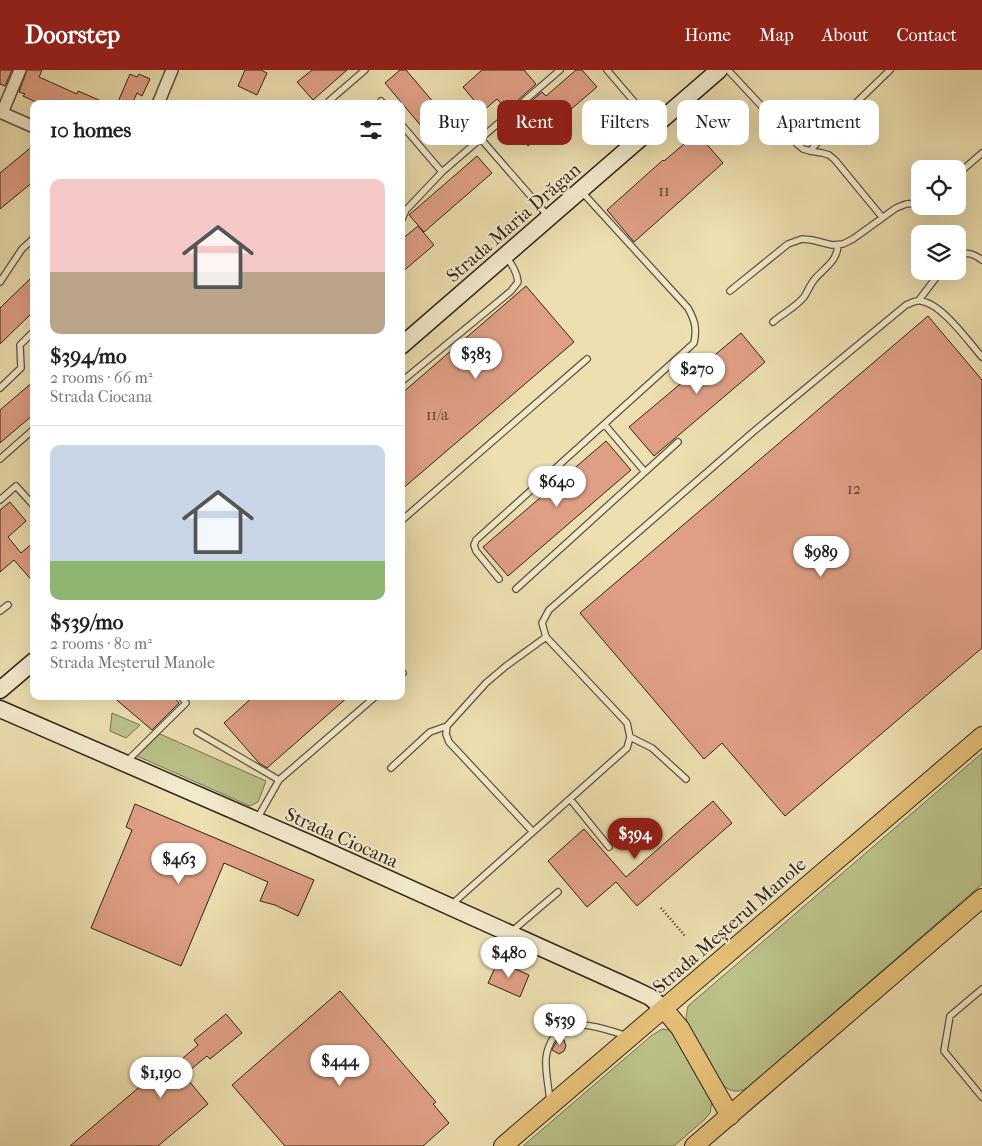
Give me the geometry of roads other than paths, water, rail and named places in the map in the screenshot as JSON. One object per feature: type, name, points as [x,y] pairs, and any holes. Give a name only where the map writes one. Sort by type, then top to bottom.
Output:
[{"type":"main road","name":"Strada Meșterul Manole","points":[[503,1146],[982,736]]},
{"type":"main road","points":[[694,1146],[982,898]]},
{"type":"main road","points":[[664,1009],[680,1028],[730,1116]]},
{"type":"street","points":[[20,70],[1,113],[30,125]]},
{"type":"street","points":[[160,100],[172,70]]},
{"type":"street","name":"Strada Maria Drăgan","points":[[667,116],[719,70]]},
{"type":"street","name":"Strada Maria Drăgan","points":[[405,343],[633,145]]},
{"type":"street","points":[[0,690],[30,664]]},
{"type":"street","name":"Strada Ciocana","points":[[0,709],[633,989],[650,998],[664,1009]]},
{"type":"lane","points":[[330,100],[364,70]]},
{"type":"lane","points":[[487,134],[560,70]]},
{"type":"lane","points":[[607,70],[633,100]]},
{"type":"lane","points":[[728,70],[797,144],[810,152],[829,155],[835,160],[882,217]]},
{"type":"lane","points":[[810,152],[831,127],[890,70]]},
{"type":"lane","points":[[405,129],[442,172]]},
{"type":"lane","points":[[405,212],[442,172],[474,145]]},
{"type":"lane","points":[[486,145],[549,218]]},
{"type":"lane","points":[[966,167],[982,153]]},
{"type":"lane","points":[[499,579],[476,552],[474,545],[476,540],[694,343],[696,332],[694,320],[688,308],[580,190]]},
{"type":"lane","points":[[730,291],[788,244],[802,239],[832,245],[843,244],[896,208],[911,204]]},
{"type":"lane","points":[[0,282],[22,249],[30,242]]},
{"type":"lane","points":[[772,322],[804,296],[814,279],[835,258],[838,252],[838,245]]},
{"type":"lane","points":[[966,254],[970,253],[982,260]]},
{"type":"lane","points":[[405,379],[511,291],[518,282],[518,276],[506,255]]},
{"type":"lane","points":[[450,907],[627,748],[630,737],[628,723],[546,637],[542,623],[550,610],[753,432],[906,305],[919,300],[933,280]]},
{"type":"lane","points":[[919,300],[930,303],[944,314],[982,357]]},
{"type":"lane","points":[[0,388],[21,368],[20,345],[30,335]]},
{"type":"lane","points":[[405,518],[587,359]]},
{"type":"lane","points":[[605,425],[645,472]]},
{"type":"lane","points":[[0,459],[30,433]]},
{"type":"lane","points":[[516,589],[678,442]]},
{"type":"lane","points":[[0,500],[16,486],[30,502]]},
{"type":"lane","points":[[0,611],[8,605]]},
{"type":"lane","points":[[391,768],[430,732],[447,726],[486,683],[546,637]]},
{"type":"lane","points":[[125,763],[186,703],[183,700]]},
{"type":"lane","points":[[256,821],[279,780],[371,700]]},
{"type":"lane","points":[[447,726],[446,734],[449,742],[534,832]]},
{"type":"lane","points":[[197,732],[279,780]]},
{"type":"lane","points":[[630,737],[652,748],[686,778]]},
{"type":"lane","points":[[570,799],[609,847]]},
{"type":"lane","points":[[510,934],[558,892]]},
{"type":"lane","points":[[982,989],[950,1016],[944,1051],[982,1097]]},
{"type":"lane","points":[[550,1105],[546,1060],[549,1044],[559,1032],[572,1025],[588,1025],[630,1037]]}]
